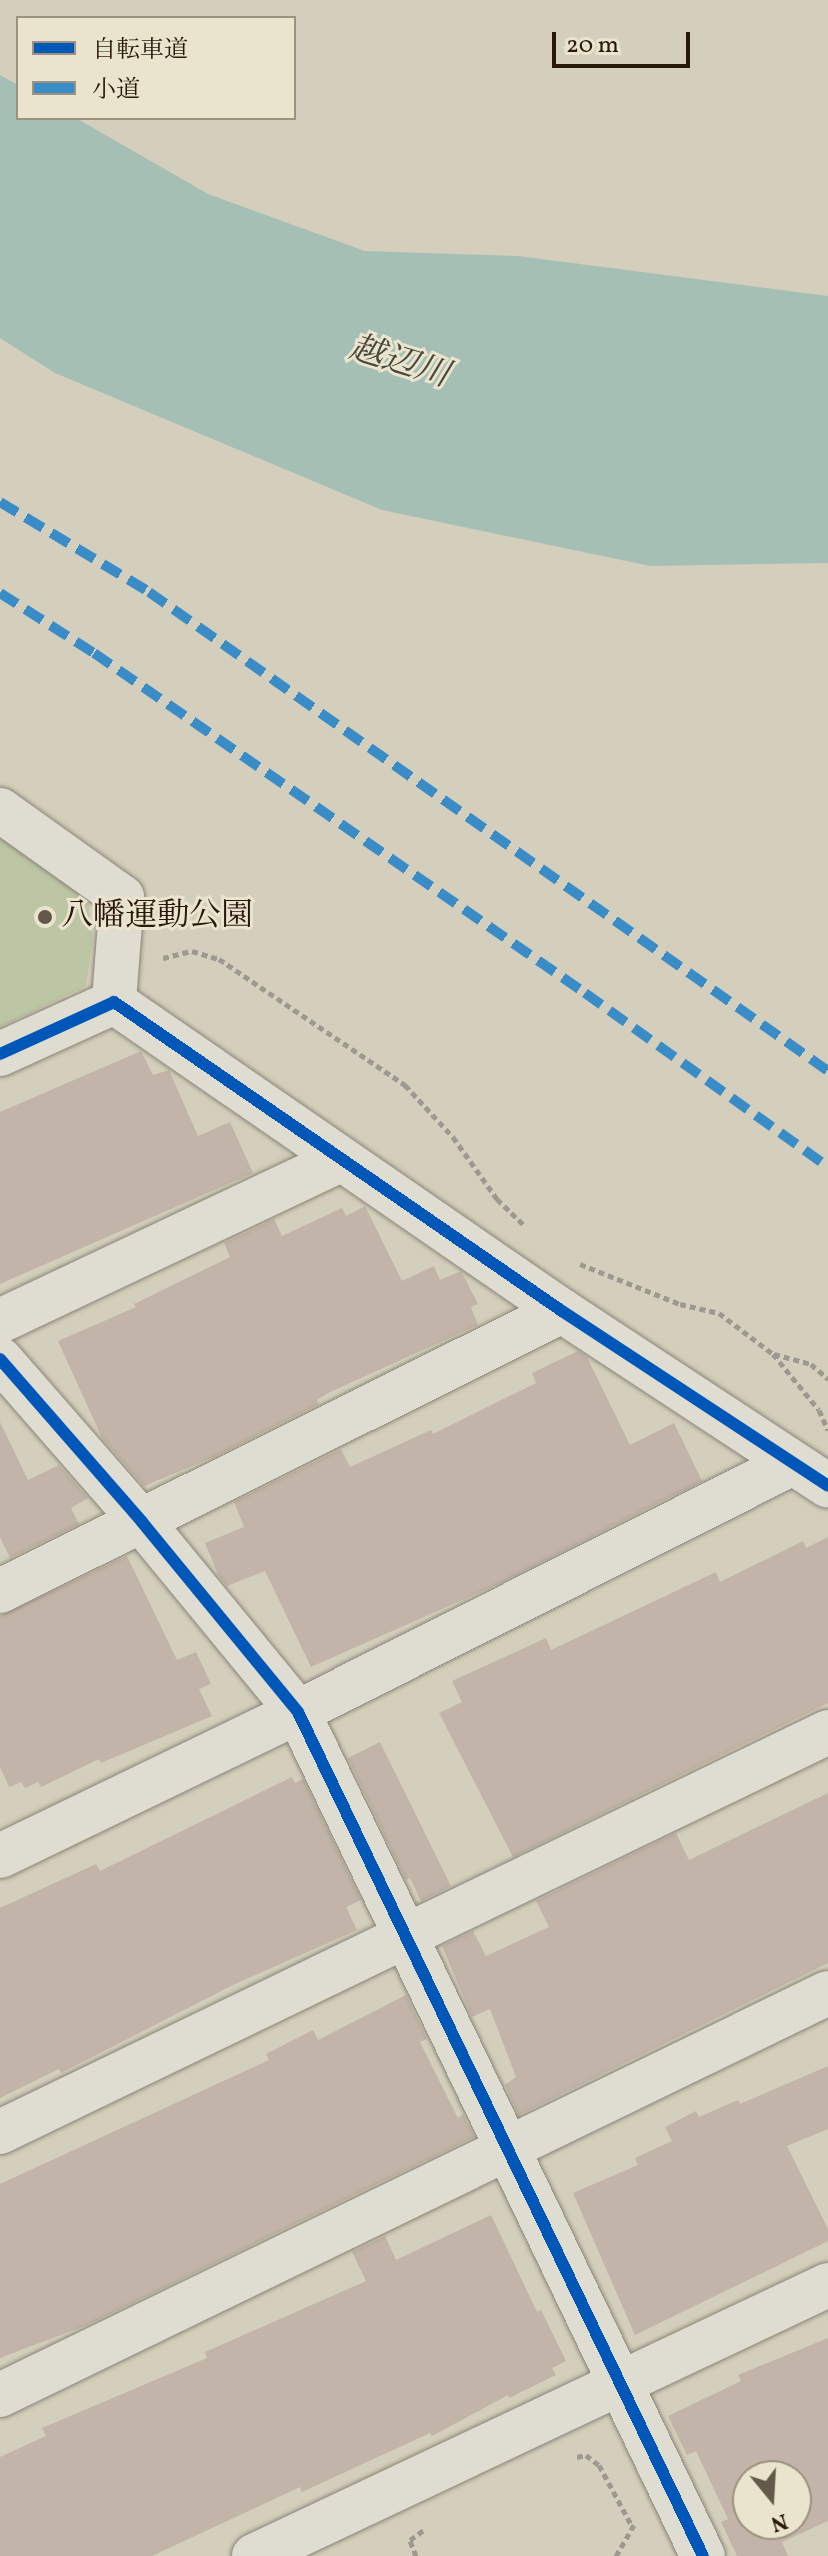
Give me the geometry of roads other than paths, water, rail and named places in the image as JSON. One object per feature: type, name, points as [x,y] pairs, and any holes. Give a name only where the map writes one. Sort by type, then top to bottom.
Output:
[{"type":"street","points":[[0,810],[122,897],[116,990]]},
{"type":"street","points":[[0,1054],[116,990]]},
{"type":"street","points":[[116,990],[342,1159],[562,1311],[828,1486]]},
{"type":"street","points":[[0,1321],[342,1159]]},
{"type":"street","points":[[0,1591],[562,1311]]},
{"type":"street","points":[[0,1359],[142,1522],[298,1712],[703,2556]]},
{"type":"street","points":[[0,1856],[298,1712],[791,1464]]},
{"type":"street","points":[[0,2132],[828,1732]]},
{"type":"street","points":[[0,2395],[828,1993]]},
{"type":"street","points":[[254,2556],[828,2285]]},
{"type":"water","name":"越辺川","points":[[0,75],[16,84],[16,120],[79,120],[208,194],[365,251],[518,256],[828,296],[828,563],[650,566],[382,510],[55,373],[0,338]]},
{"type":"place","name":"八幡運動公園","points":[[45,917]]}]
